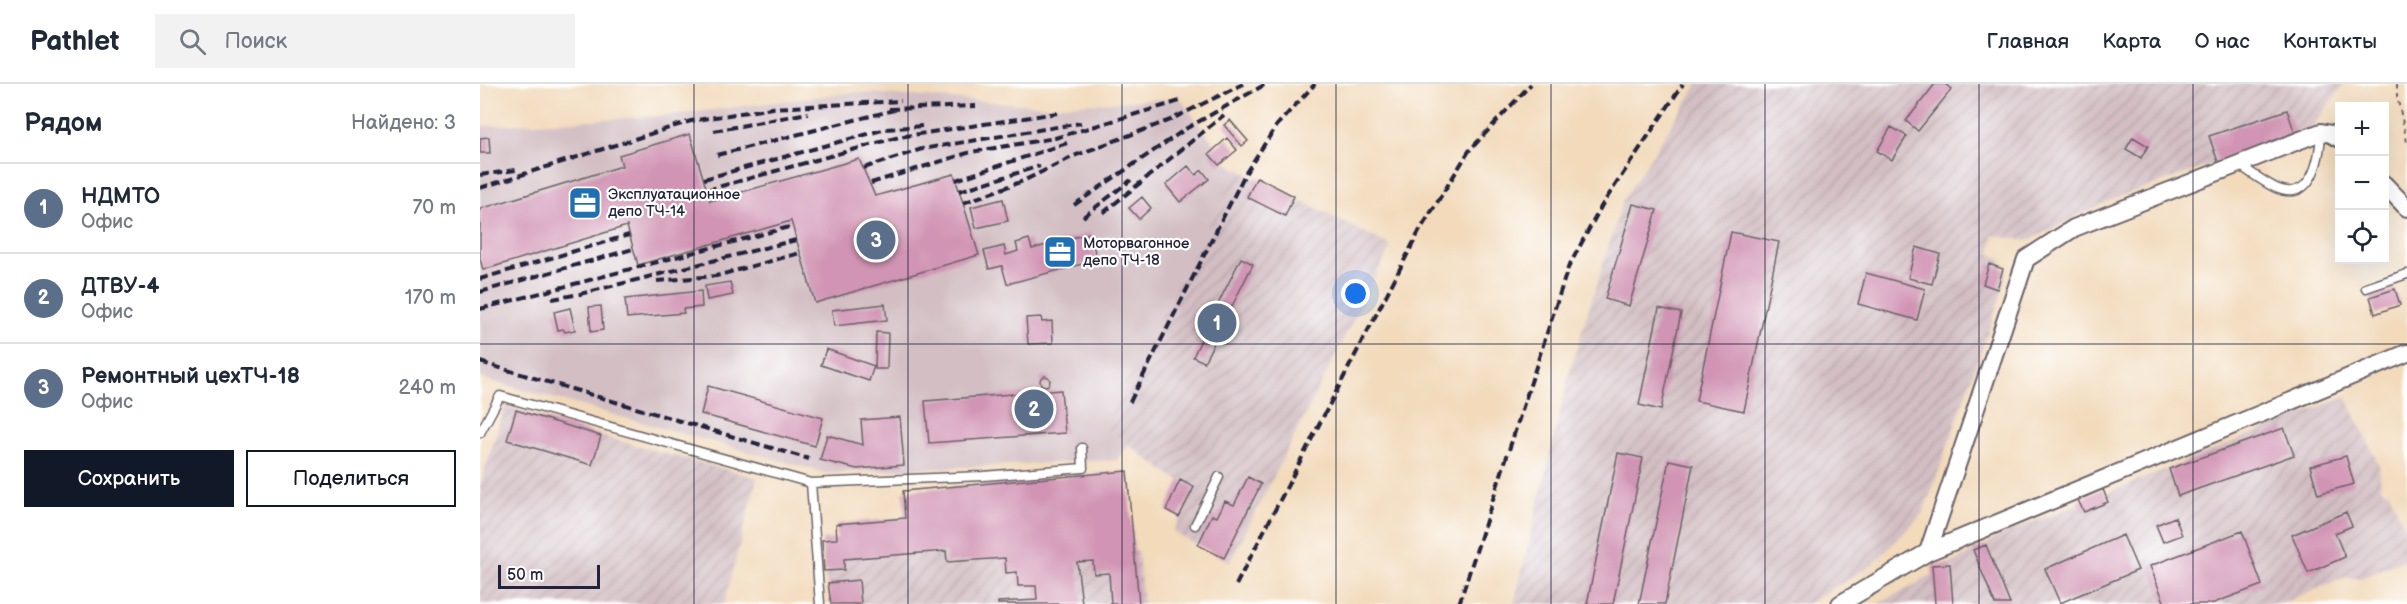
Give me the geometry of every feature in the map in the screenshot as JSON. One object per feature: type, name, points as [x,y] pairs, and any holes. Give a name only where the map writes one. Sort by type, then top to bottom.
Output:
[{"type":"street","points":[[1928,552],[2026,259],[2074,228],[2320,132],[2335,136]]},
{"type":"street","points":[[2389,188],[2407,208]]},
{"type":"street","points":[[1840,604],[1928,552],[2407,353]]},
{"type":"lane","points":[[2238,164],[2276,188],[2298,189],[2307,183],[2315,170],[2320,153],[2320,132]]},
{"type":"lane","points":[[2366,288],[2407,274]]},
{"type":"lane","points":[[480,434],[500,396],[811,483],[983,476],[1083,468],[1082,448]]},
{"type":"lane","points":[[1195,525],[1219,477]]},
{"type":"lane","points":[[811,483],[820,604]]},
{"type":"path","points":[[2397,84],[2397,96],[2407,142]]},
{"type":"shaded area","points":[[1698,84],[2344,84],[2309,131],[2115,198],[2027,241],[1993,235],[1990,254],[1999,258],[2006,272],[2002,292],[1934,484],[1922,514],[1872,565],[1806,604],[1514,604],[1572,363],[1623,200]]},
{"type":"shaded area","points":[[855,92],[1048,106],[1180,98],[1216,147],[1227,138],[1237,150],[1224,161],[1238,170],[1103,426],[1128,445],[1117,460],[826,473],[480,378],[480,126],[663,116]]},
{"type":"shaded area","points":[[1238,169],[1391,246],[1230,562],[1173,532],[1194,487],[1171,476],[1103,426]]},
{"type":"shaded area","points":[[2346,396],[2379,465],[2381,486],[2384,492],[2389,492],[2407,533],[2406,559],[2361,578],[2342,578],[2280,604],[1878,604],[1933,575],[1932,565],[1950,564],[1998,536],[2079,504],[2078,500],[2103,489],[2105,494]]},
{"type":"shaded area","points":[[505,406],[601,436],[757,478],[724,604],[480,604],[480,486]]},
{"type":"shaded area","points":[[1127,471],[1134,550],[1138,551],[1143,604],[831,604],[824,571],[822,540],[837,539],[836,524],[905,518],[903,491]]},
{"type":"building","points":[[1935,84],[1945,84],[1952,89],[1918,131],[1906,121]]},
{"type":"building","points":[[2287,110],[2296,136],[2218,162],[2209,136]]},
{"type":"building","points":[[1230,120],[1248,141],[1242,146],[1224,125]]},
{"type":"building","points":[[1891,127],[1907,136],[1892,160],[1877,151]]},
{"type":"building","points":[[690,134],[710,201],[859,159],[875,196],[954,174],[979,255],[815,303],[791,221],[638,265],[627,226],[483,270],[480,259],[480,209],[622,166],[619,155]]},
{"type":"building","points":[[489,137],[490,153],[480,153],[480,138]]},
{"type":"building","points":[[2133,137],[2148,146],[2141,158],[2126,149]]},
{"type":"building","points":[[1227,138],[1237,150],[1219,165],[1209,154]]},
{"type":"building","points":[[1188,166],[1196,175],[1202,170],[1209,179],[1180,202],[1166,185]]},
{"type":"building","points":[[1257,177],[1294,196],[1285,216],[1247,197]]},
{"type":"building","points":[[1142,197],[1151,208],[1139,219],[1129,208]]},
{"type":"building","points":[[1003,199],[1008,221],[976,228],[971,207]]},
{"type":"building","points":[[1633,204],[1657,210],[1629,306],[1605,299]]},
{"type":"building","points":[[1731,232],[1779,242],[1744,411],[1696,401]]},
{"type":"building","points":[[1090,233],[1097,260],[1007,284],[1002,266],[989,269],[984,251],[1004,246],[1006,255],[1018,251],[1016,243],[1029,239],[1032,249]]},
{"type":"building","points":[[1916,247],[1940,254],[1932,284],[1908,278]]},
{"type":"building","points":[[1241,258],[1253,264],[1229,312],[1217,306]]},
{"type":"building","points":[[1989,264],[2003,269],[1997,289],[1983,284]]},
{"type":"building","points":[[1866,273],[1925,289],[1917,320],[1858,304]]},
{"type":"building","points":[[730,282],[733,295],[707,300],[705,286]]},
{"type":"building","points":[[2395,289],[2400,305],[2375,314],[2370,297]]},
{"type":"building","points":[[701,291],[702,307],[683,309],[684,313],[627,318],[625,299]]},
{"type":"building","points":[[885,304],[887,320],[834,326],[832,310]]},
{"type":"building","points":[[601,306],[603,330],[591,332],[589,307]]},
{"type":"building","points":[[570,308],[575,330],[565,332],[563,329],[558,330],[554,312]]},
{"type":"building","points":[[1659,308],[1681,313],[1661,410],[1639,405]]},
{"type":"building","points":[[1041,317],[1042,322],[1052,321],[1053,343],[1028,344],[1026,318]]},
{"type":"building","points":[[1206,329],[1218,335],[1204,362],[1193,357]]},
{"type":"building","points":[[876,332],[888,333],[887,369],[875,369]]},
{"type":"building","points":[[826,349],[874,366],[869,381],[821,365]]},
{"type":"building","points":[[1045,376],[1049,377],[1049,385],[1045,386],[1041,385],[1040,381],[1041,377]]},
{"type":"building","points":[[708,386],[823,418],[815,446],[701,414]]},
{"type":"building","points":[[1061,390],[1065,433],[929,443],[925,401]]},
{"type":"building","points":[[516,410],[601,436],[592,465],[507,440]]},
{"type":"building","points":[[900,417],[904,465],[857,469],[820,460],[827,435],[863,445],[861,420]]},
{"type":"building","points":[[2284,428],[2294,455],[2178,496],[2169,469]]},
{"type":"building","points":[[1618,453],[1643,458],[1613,604],[1587,604]]},
{"type":"building","points":[[2346,456],[2354,484],[2318,494],[2310,466]]},
{"type":"building","points":[[1669,460],[1693,465],[1665,604],[1639,604]]},
{"type":"building","points":[[1127,471],[1139,604],[1111,604],[1109,573],[1094,574],[1093,561],[1077,562],[1082,604],[998,604],[998,602],[1037,600],[1036,586],[1018,586],[1017,572],[1006,573],[1005,558],[947,562],[946,551],[844,559],[844,570],[824,571],[822,540],[837,539],[836,524],[905,518],[903,491]]},
{"type":"building","points":[[1248,477],[1261,484],[1224,558],[1198,545],[1212,515],[1217,517],[1225,501],[1234,505]]},
{"type":"building","points":[[1180,480],[1194,487],[1179,517],[1166,510]]},
{"type":"building","points":[[2103,489],[2108,502],[2084,512],[2078,500]]},
{"type":"building","points":[[2346,512],[2352,526],[2335,533],[2345,557],[2308,573],[2292,535]]},
{"type":"building","points":[[2175,517],[2182,535],[2163,542],[2156,525]]},
{"type":"building","points":[[2242,531],[2262,585],[2211,604],[2165,604],[2150,566]]},
{"type":"building","points":[[2123,535],[2138,570],[2060,603],[2045,569]]},
{"type":"building","points":[[1986,545],[2010,604],[1995,604],[1973,550]]},
{"type":"building","points":[[1950,564],[1953,604],[1935,604],[1932,565]]},
{"type":"building","points":[[859,580],[861,604],[831,604],[828,583]]},
{"type":"railway","points":[[963,203],[1023,181],[1074,156],[1170,120],[1243,84]]},
{"type":"railway","points":[[1074,205],[1187,128],[1266,84]]},
{"type":"railway","points":[[1130,402],[1245,174],[1277,125],[1315,84]]},
{"type":"railway","points":[[1236,585],[1420,230],[1469,151],[1531,84]]},
{"type":"railway","points":[[1459,604],[1568,268],[1602,205],[1683,84]]},
{"type":"railway","points":[[480,188],[691,121],[772,108],[901,101]]},
{"type":"railway","points":[[871,183],[971,152],[1055,138],[1180,101]]},
{"type":"railway","points":[[889,109],[976,106]]},
{"type":"railway","points":[[717,155],[898,109]]},
{"type":"railway","points":[[714,131],[808,113]]},
{"type":"railway","points":[[707,190],[899,137],[1057,113]]},
{"type":"railway","points":[[1103,213],[1224,115]]},
{"type":"railway","points":[[864,168],[922,149],[1081,123]]},
{"type":"railway","points":[[704,179],[886,129],[922,126]]},
{"type":"railway","points":[[956,180],[1067,143]]},
{"type":"railway","points":[[959,191],[1040,166]]},
{"type":"railway","points":[[480,175],[516,170]]},
{"type":"railway","points":[[1083,217],[1131,180]]},
{"type":"railway","points":[[480,309],[793,226]]},
{"type":"railway","points":[[480,279],[629,235]]},
{"type":"railway","points":[[552,299],[796,240]]},
{"type":"railway","points":[[480,292],[633,249]]},
{"type":"railway","points":[[657,281],[716,276],[800,253]]},
{"type":"railway","points":[[480,362],[809,459]]},
{"type":"place","name":"Эксплуатационное депо ТЧ-14","points":[[585,203]]},
{"type":"place","name":"Ремонтный цехТЧ-18","points":[[876,240]]},
{"type":"place","name":"Моторвагонное депо ТЧ-18","points":[[1060,252]]},
{"type":"place","name":"НДМТО","points":[[1217,323]]},
{"type":"place","name":"ДТВУ-4","points":[[1034,409]]}]
